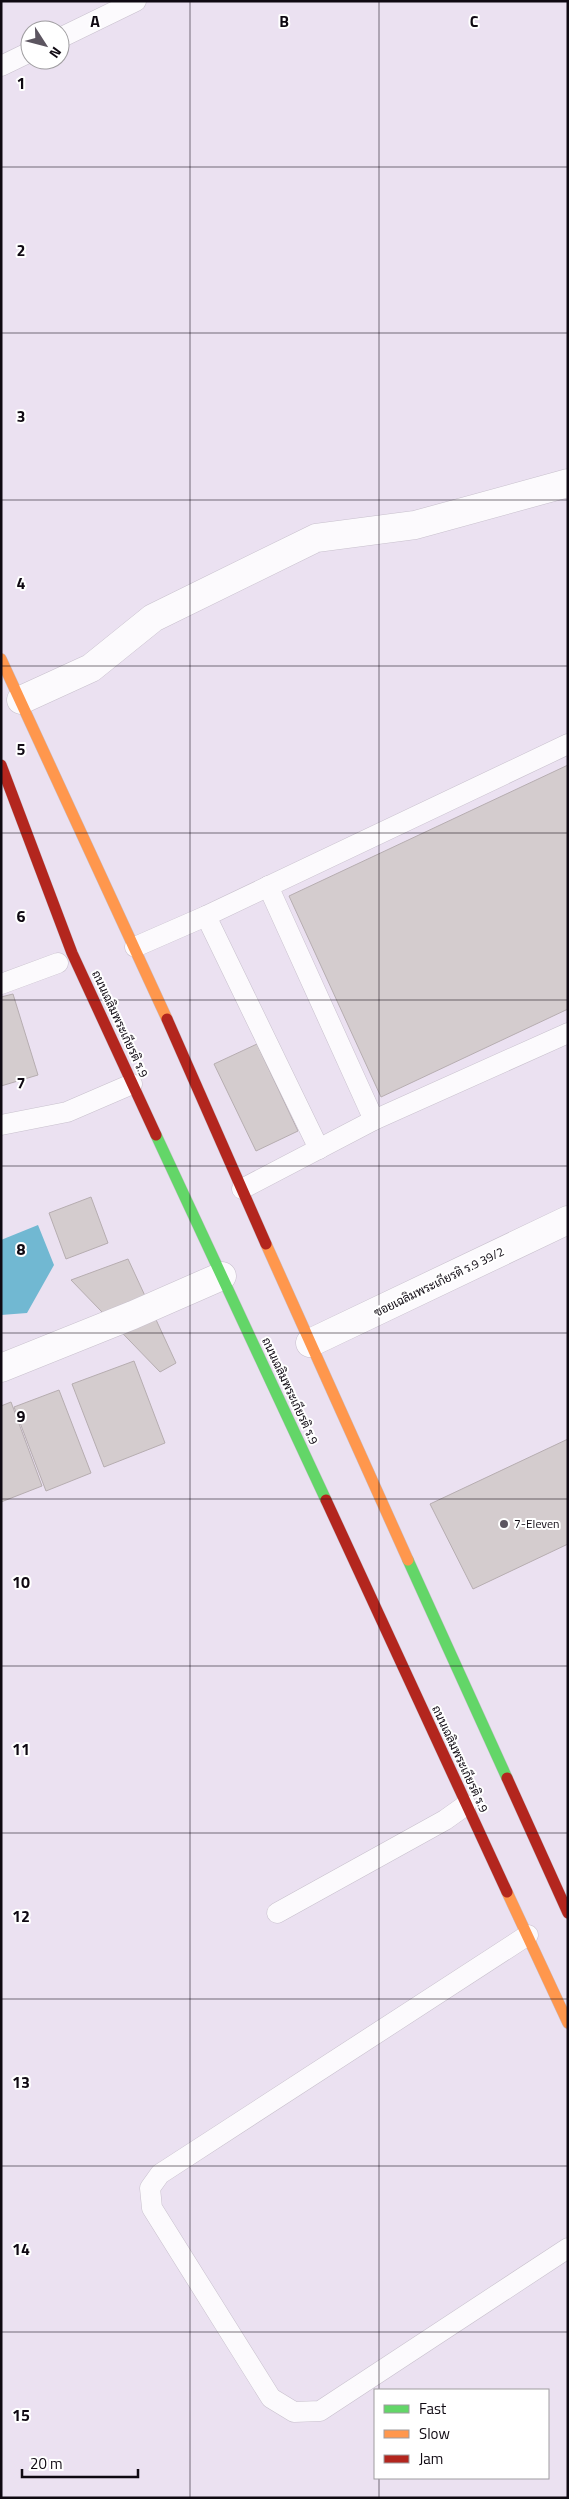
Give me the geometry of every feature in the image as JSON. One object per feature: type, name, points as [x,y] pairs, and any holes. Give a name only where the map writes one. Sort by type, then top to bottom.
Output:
[{"type":"main road","points":[[1,658],[135,947],[310,1343],[568,1913]]},
{"type":"main road","name":"ถนนเฉลิมพระเกียรติ ร.9","points":[[1,765],[72,952],[568,2022]]},
{"type":"street","points":[[21,700],[91,668],[153,618],[316,538],[415,525],[568,483]]},
{"type":"street","name":"ซอยเฉลิมพระเกียรติ ร.9 39/2","points":[[310,1343],[568,1220]]},
{"type":"street","points":[[1,1368],[134,1315],[222,1276]]},
{"type":"lane","points":[[70,33],[136,1]]},
{"type":"lane","points":[[1,66],[20,57]]},
{"type":"lane","points":[[135,947],[206,916],[568,744]]},
{"type":"lane","points":[[268,886],[374,1120]]},
{"type":"lane","points":[[206,916],[319,1148]]},
{"type":"lane","points":[[1,984],[58,963]]},
{"type":"lane","points":[[242,1189],[374,1120],[568,1033]]},
{"type":"lane","points":[[1,1125],[67,1112],[132,1084]]},
{"type":"lane","points":[[276,1913],[445,1820],[466,1805]]},
{"type":"lane","points":[[528,1935],[160,2174],[150,2188],[152,2208],[271,2398],[294,2412],[320,2411],[568,2248]]},
{"type":"water","points":[[38,1225],[54,1265],[27,1313],[1,1315],[1,1240]]},
{"type":"building","points":[[568,765],[568,1009],[381,1097],[289,896]]},
{"type":"building","points":[[13,994],[38,1075],[1,1086],[1,997]]},
{"type":"building","points":[[257,1044],[298,1131],[256,1151],[214,1064]]},
{"type":"building","points":[[91,1197],[108,1243],[66,1259],[49,1213]]},
{"type":"building","points":[[128,1259],[176,1363],[160,1372],[71,1280]]},
{"type":"building","points":[[134,1361],[165,1443],[104,1467],[72,1384]]},
{"type":"building","points":[[59,1390],[91,1473],[46,1491],[14,1407]]},
{"type":"building","points":[[11,1402],[42,1486],[1,1502],[1,1406]]},
{"type":"building","name":"7-Eleven","points":[[568,1439],[568,1544],[473,1589],[430,1504]]},
{"type":"traffic: fast","points":[[156,1135],[326,1500]]},
{"type":"traffic: fast","points":[[408,1560],[507,1778]]},
{"type":"traffic: slow","points":[[1,659],[167,1019]]},
{"type":"traffic: slow","points":[[266,1244],[408,1560]]},
{"type":"traffic: slow","points":[[507,1892],[568,2023]]},
{"type":"traffic: jam","points":[[1,765],[72,953],[156,1135]]},
{"type":"traffic: jam","points":[[167,1019],[266,1244]]},
{"type":"traffic: jam","points":[[326,1500],[507,1892]]},
{"type":"traffic: jam","points":[[507,1778],[568,1913]]},
{"type":"place","name":"7-Eleven","points":[[504,1524]]}]
